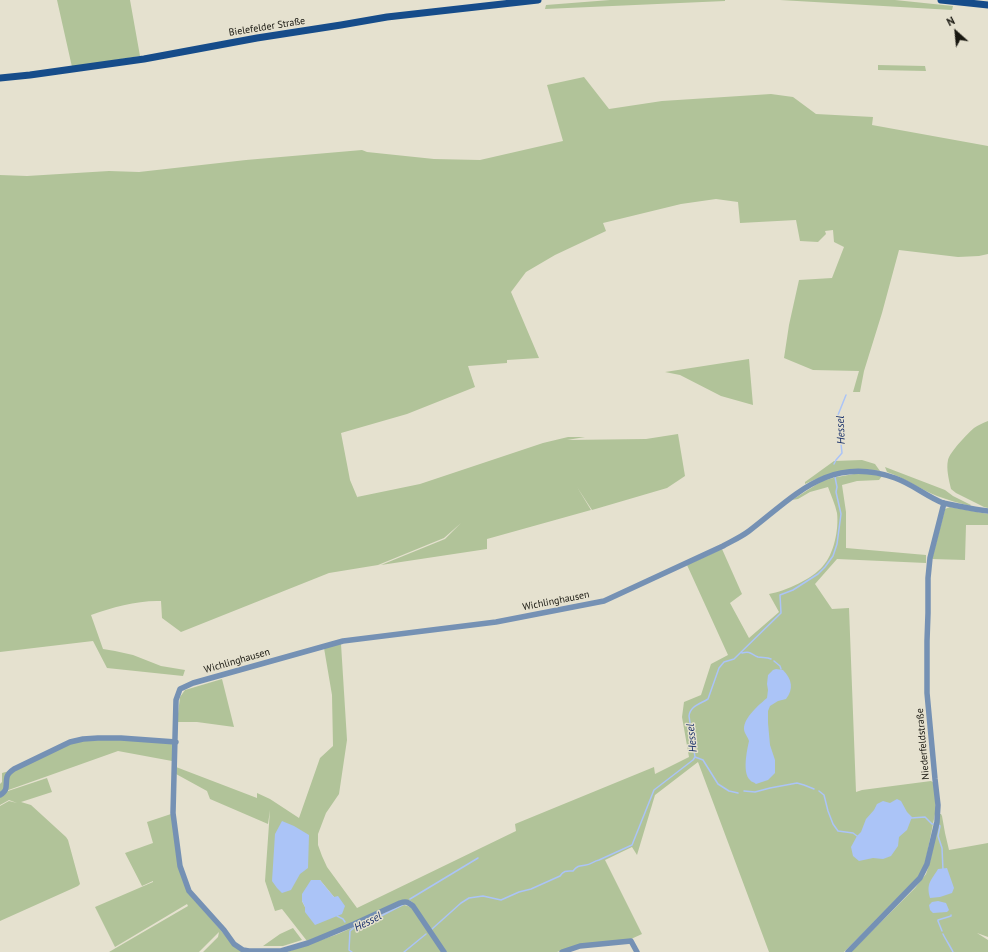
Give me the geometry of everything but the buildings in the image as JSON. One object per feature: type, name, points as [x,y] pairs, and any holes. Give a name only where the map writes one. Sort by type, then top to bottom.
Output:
[{"type":"main road","name":"Bielefelder Straße","points":[[0,78],[144,59],[257,38],[387,17],[538,0]]},
{"type":"main road","points":[[941,0],[988,5]]},
{"type":"street","name":"Wichlinghausen","points":[[444,952],[409,902],[400,903],[308,943],[281,951],[249,951],[243,950],[234,944],[224,930],[189,891],[180,866],[173,813],[176,700],[180,689],[193,683],[343,641],[496,622],[604,601],[739,538],[808,486],[837,474],[870,472],[884,474],[898,479],[944,503],[988,511]]},
{"type":"street","name":"Niederfeldstraße","points":[[848,952],[920,878],[927,864],[936,825],[938,805],[927,693],[926,641],[930,558],[944,503]]},
{"type":"street","points":[[0,796],[3,794],[6,787],[7,776],[10,772],[70,742],[98,738],[176,742]]},
{"type":"street","points":[[562,952],[580,946],[631,941],[637,952]]},
{"type":"green space","points":[[57,0],[130,0],[140,56],[72,67]]},
{"type":"green space","points":[[610,0],[725,1],[545,9],[546,5]]},
{"type":"green space","points":[[780,0],[895,0],[953,6],[952,10]]},
{"type":"green space","points":[[878,65],[925,66],[926,71],[878,70]]},
{"type":"green space","points":[[584,77],[609,109],[662,101],[771,94],[793,97],[816,114],[873,117],[872,125],[988,146],[988,254],[958,257],[899,250],[864,371],[860,392],[853,392],[859,371],[813,370],[784,358],[789,325],[799,280],[832,278],[844,247],[834,242],[833,230],[825,231],[826,234],[818,242],[800,241],[796,220],[740,223],[738,202],[716,199],[681,204],[603,223],[606,231],[555,255],[526,272],[511,292],[539,358],[507,360],[507,363],[468,366],[475,387],[407,414],[341,433],[350,480],[357,497],[420,484],[543,443],[568,437],[585,437],[567,440],[646,439],[678,434],[685,476],[667,488],[592,510],[577,487],[591,510],[487,539],[487,549],[381,565],[445,539],[461,523],[444,538],[378,565],[329,573],[181,632],[162,618],[161,601],[126,605],[91,615],[103,649],[133,655],[161,666],[185,670],[183,676],[107,668],[93,641],[0,652],[0,175],[27,176],[109,171],[139,172],[246,160],[362,150],[367,152],[434,159],[480,160],[563,141],[547,85]]},
{"type":"green space","points":[[749,359],[753,405],[721,396],[680,375],[665,372]]},
{"type":"green space","points":[[988,421],[988,508],[956,493],[951,489],[947,467],[949,457],[952,452],[967,434],[974,428]]},
{"type":"green space","points":[[862,460],[875,464],[880,471],[841,471],[805,484],[805,482],[834,461]]},
{"type":"green space","points":[[885,467],[945,490],[971,505],[970,506],[937,496],[887,472]]},
{"type":"green space","points":[[854,474],[882,476],[879,480],[857,481],[842,485],[846,512],[846,548],[926,555],[926,563],[837,559],[815,584],[832,609],[849,608],[856,792],[931,781],[934,783],[936,809],[925,864],[920,875],[844,952],[769,952],[698,762],[655,795],[637,855],[632,847],[605,860],[642,934],[631,939],[569,948],[557,952],[287,952],[338,934],[404,905],[411,907],[429,926],[411,901],[406,900],[354,923],[307,941],[282,909],[275,911],[265,881],[270,810],[268,824],[210,799],[207,791],[176,774],[176,767],[257,798],[257,793],[270,799],[299,818],[320,758],[333,746],[332,695],[324,648],[341,644],[347,740],[339,794],[326,813],[318,834],[318,845],[327,867],[357,908],[516,831],[515,824],[654,767],[655,774],[689,757],[682,717],[684,702],[701,695],[711,664],[728,655],[687,565],[722,549],[742,594],[730,603],[749,638],[779,612],[769,594],[791,587],[806,580],[818,571],[827,561],[835,541],[837,526],[837,513],[828,487],[810,492],[798,499],[792,500],[822,481]],"holes":[[[320,880],[334,897],[305,912],[305,907],[302,901]]]},
{"type":"green space","points":[[950,507],[988,514],[988,525],[966,525],[965,560],[932,559],[945,509]]},
{"type":"green space","points":[[222,679],[234,727],[197,722],[177,722],[180,697],[185,690]]},
{"type":"green space","points":[[121,739],[173,744],[172,761],[118,751],[0,793],[2,773],[20,768],[70,743]]},
{"type":"green space","points":[[47,778],[52,792],[21,802],[31,805],[66,837],[80,884],[0,921],[0,806],[9,801],[17,803],[9,800],[0,805],[0,797],[5,792]]},
{"type":"green space","points":[[171,814],[188,893],[225,935],[248,952],[203,952],[218,937],[219,932],[199,952],[109,952],[188,906],[187,904],[115,947],[95,907],[153,882],[142,886],[125,853],[153,843],[147,822]]},
{"type":"green space","points":[[940,814],[942,816],[949,850],[988,843],[988,937],[977,933],[988,940],[988,952],[851,952],[915,888],[926,874]]},
{"type":"green space","points":[[293,928],[302,940],[283,946],[263,946],[280,934]]},
{"type":"water","points":[[776,669],[783,670],[786,673],[790,680],[791,688],[786,699],[778,701],[770,706],[768,711],[770,745],[775,760],[775,773],[768,780],[756,784],[750,781],[746,772],[749,741],[744,730],[746,720],[767,698],[768,675]]},
{"type":"water","points":[[897,799],[901,801],[907,812],[912,817],[907,830],[899,837],[898,846],[891,856],[883,859],[873,858],[859,861],[853,856],[851,847],[861,832],[866,819],[877,804],[883,801],[890,803]]},
{"type":"water","points":[[282,821],[309,835],[308,868],[300,874],[291,890],[282,893],[272,881],[275,834]]},
{"type":"water","points":[[947,868],[954,888],[952,893],[940,897],[930,898],[929,885],[931,879],[938,869]]},
{"type":"water","points":[[311,880],[320,880],[334,897],[338,896],[345,906],[342,914],[315,925],[305,912],[305,907],[302,901],[302,894]]},
{"type":"water","points":[[938,901],[946,903],[949,910],[947,912],[933,913],[930,910],[929,905],[932,902]]},
{"type":"waterway","name":"Hessel","points":[[834,464],[842,453],[838,415],[846,395]]},
{"type":"waterway","name":"Hessel","points":[[432,929],[461,903],[469,898],[483,896],[501,900],[519,892],[531,889],[560,876],[564,872],[573,871],[578,867],[589,864],[632,845],[654,790],[695,757],[689,716],[691,710],[708,699],[719,668],[724,662],[734,659],[781,613],[780,595],[793,590],[818,574],[833,556],[837,544],[841,514],[836,492],[837,487],[835,477]]},
{"type":"waterway","points":[[741,652],[771,659]]},
{"type":"waterway","points":[[774,661],[780,666],[781,669]]},
{"type":"waterway","points":[[695,757],[703,760],[718,784],[729,791],[738,793]]},
{"type":"waterway","points":[[744,791],[755,792],[797,783],[814,789]]},
{"type":"waterway","points":[[819,791],[824,795],[833,824],[838,831],[853,833],[857,836]]},
{"type":"waterway","points":[[911,818],[925,817],[932,824],[934,824]]},
{"type":"waterway","points":[[938,825],[940,826],[938,836],[942,848],[943,870]]},
{"type":"waterway","name":"Hessel","points":[[410,899],[478,858]]},
{"type":"waterway","name":"Hessel","points":[[352,952],[349,950],[350,931],[355,927],[404,904]]},
{"type":"waterway","points":[[942,931],[938,920],[951,915]]},
{"type":"waterway","name":"Hessel","points":[[337,916],[345,922]]},
{"type":"waterway","name":"Hessel","points":[[404,952],[426,934]]},
{"type":"waterway","points":[[943,934],[953,952]]}]
